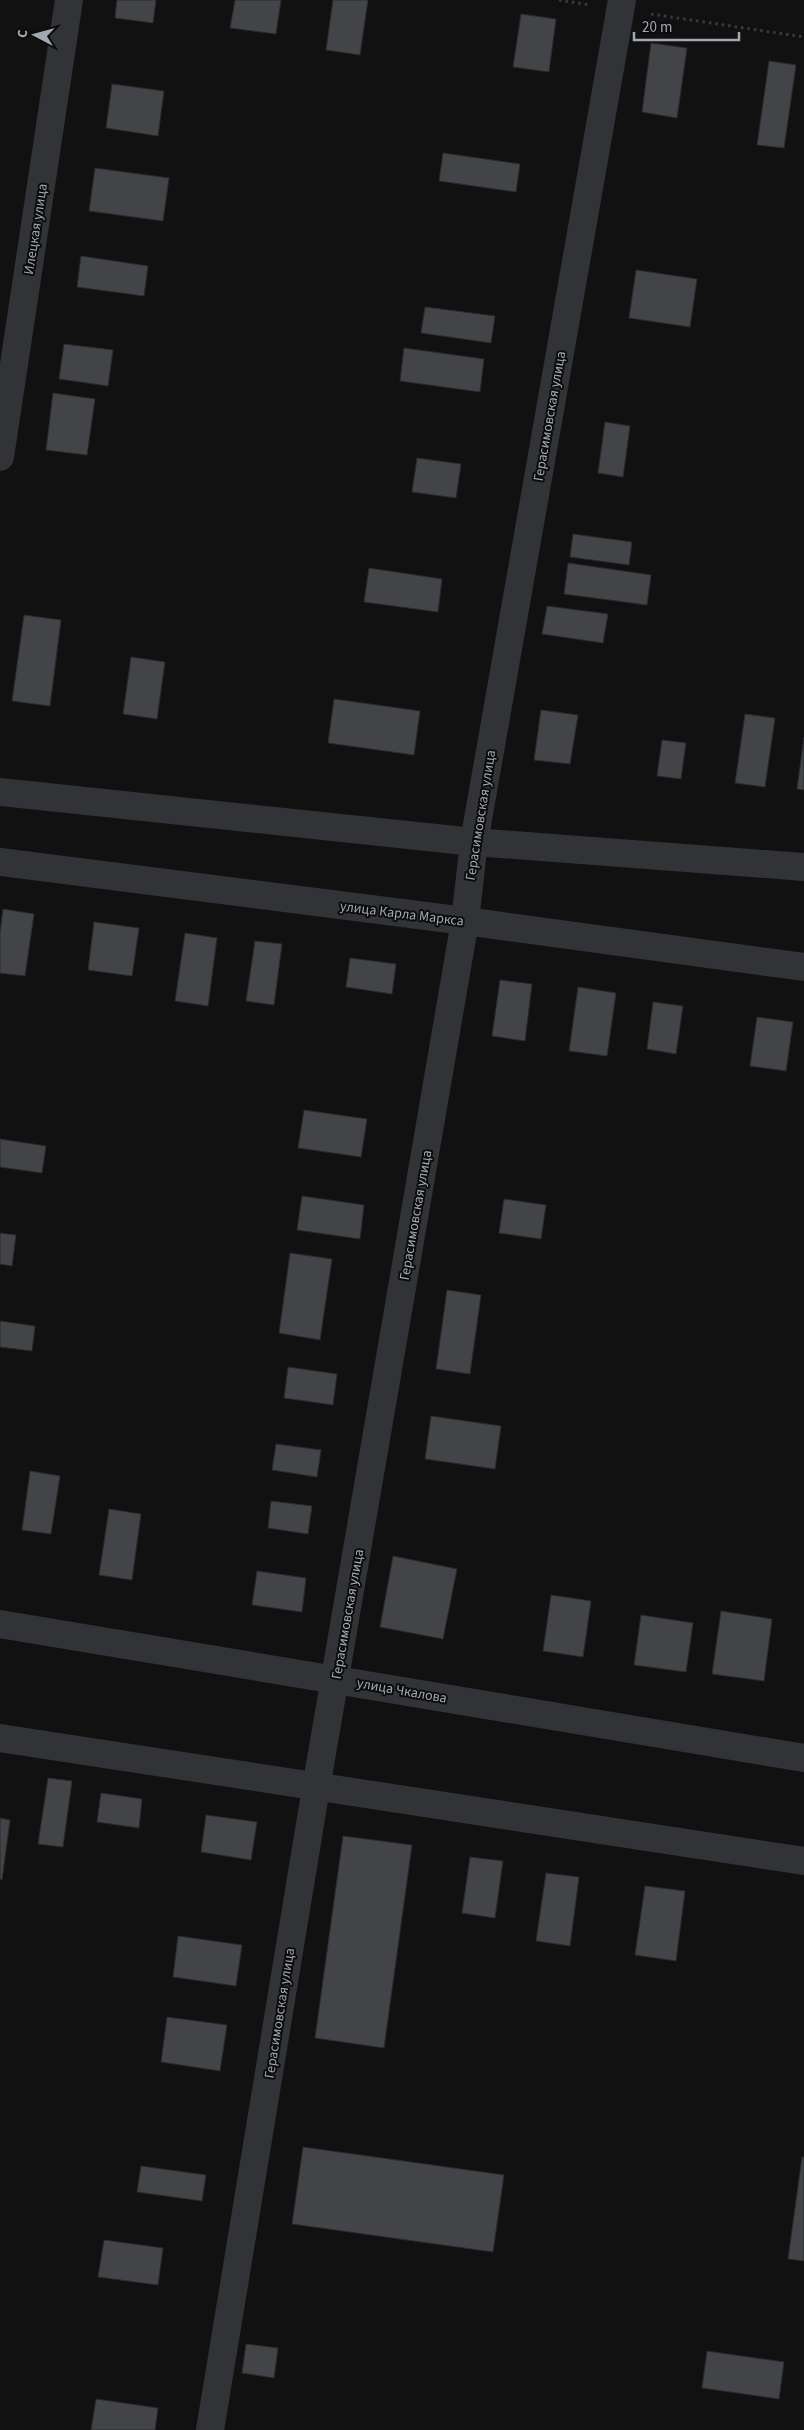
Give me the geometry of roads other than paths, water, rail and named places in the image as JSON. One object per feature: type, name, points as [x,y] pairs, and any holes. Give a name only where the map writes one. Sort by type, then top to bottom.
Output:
[{"type":"street","name":"Илецкая улица","points":[[0,457],[69,0]]},
{"type":"street","name":"Герасимовская улица","points":[[210,2430],[316,1788],[466,921],[474,842],[621,5]]},
{"type":"street","points":[[0,792],[474,842],[804,867]]},
{"type":"street","name":"улица Карла Маркса","points":[[0,862],[466,921],[804,967]]},
{"type":"street","name":"улица Чкалова","points":[[0,1624],[804,1758]]},
{"type":"street","points":[[0,1738],[316,1788],[804,1861]]}]
